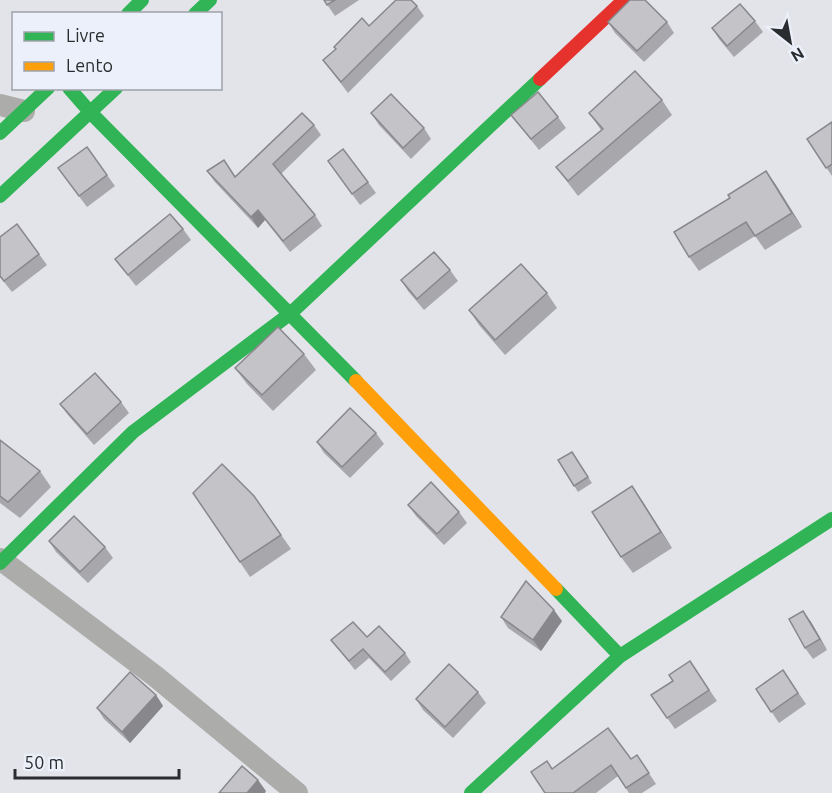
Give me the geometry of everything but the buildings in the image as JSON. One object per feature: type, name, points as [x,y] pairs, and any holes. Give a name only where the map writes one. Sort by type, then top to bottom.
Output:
[{"type":"street","points":[[130,12],[142,0]]},
{"type":"street","points":[[197,12],[210,0]]},
{"type":"street","points":[[297,793],[155,676],[1,561],[132,432],[291,313],[624,0]]},
{"type":"street","points":[[0,133],[46,90]]},
{"type":"street","points":[[71,90],[291,313],[620,656]]},
{"type":"street","points":[[0,196],[114,90]]},
{"type":"street","points":[[0,105],[24,111]]},
{"type":"street","points":[[471,793],[620,656],[832,519]]},
{"type":"traffic: fast","points":[[130,12],[142,0]]},
{"type":"traffic: fast","points":[[197,12],[210,0]]},
{"type":"traffic: fast","points":[[0,563],[133,432],[291,313],[540,79]]},
{"type":"traffic: fast","points":[[0,133],[46,90]]},
{"type":"traffic: fast","points":[[71,90],[356,381]]},
{"type":"traffic: fast","points":[[0,196],[114,90]]},
{"type":"traffic: fast","points":[[471,793],[620,656],[832,519]]},
{"type":"traffic: fast","points":[[556,589],[620,656]]},
{"type":"traffic: slow","points":[[356,381],[556,589]]},
{"type":"traffic: jam","points":[[540,79],[624,0]]}]
